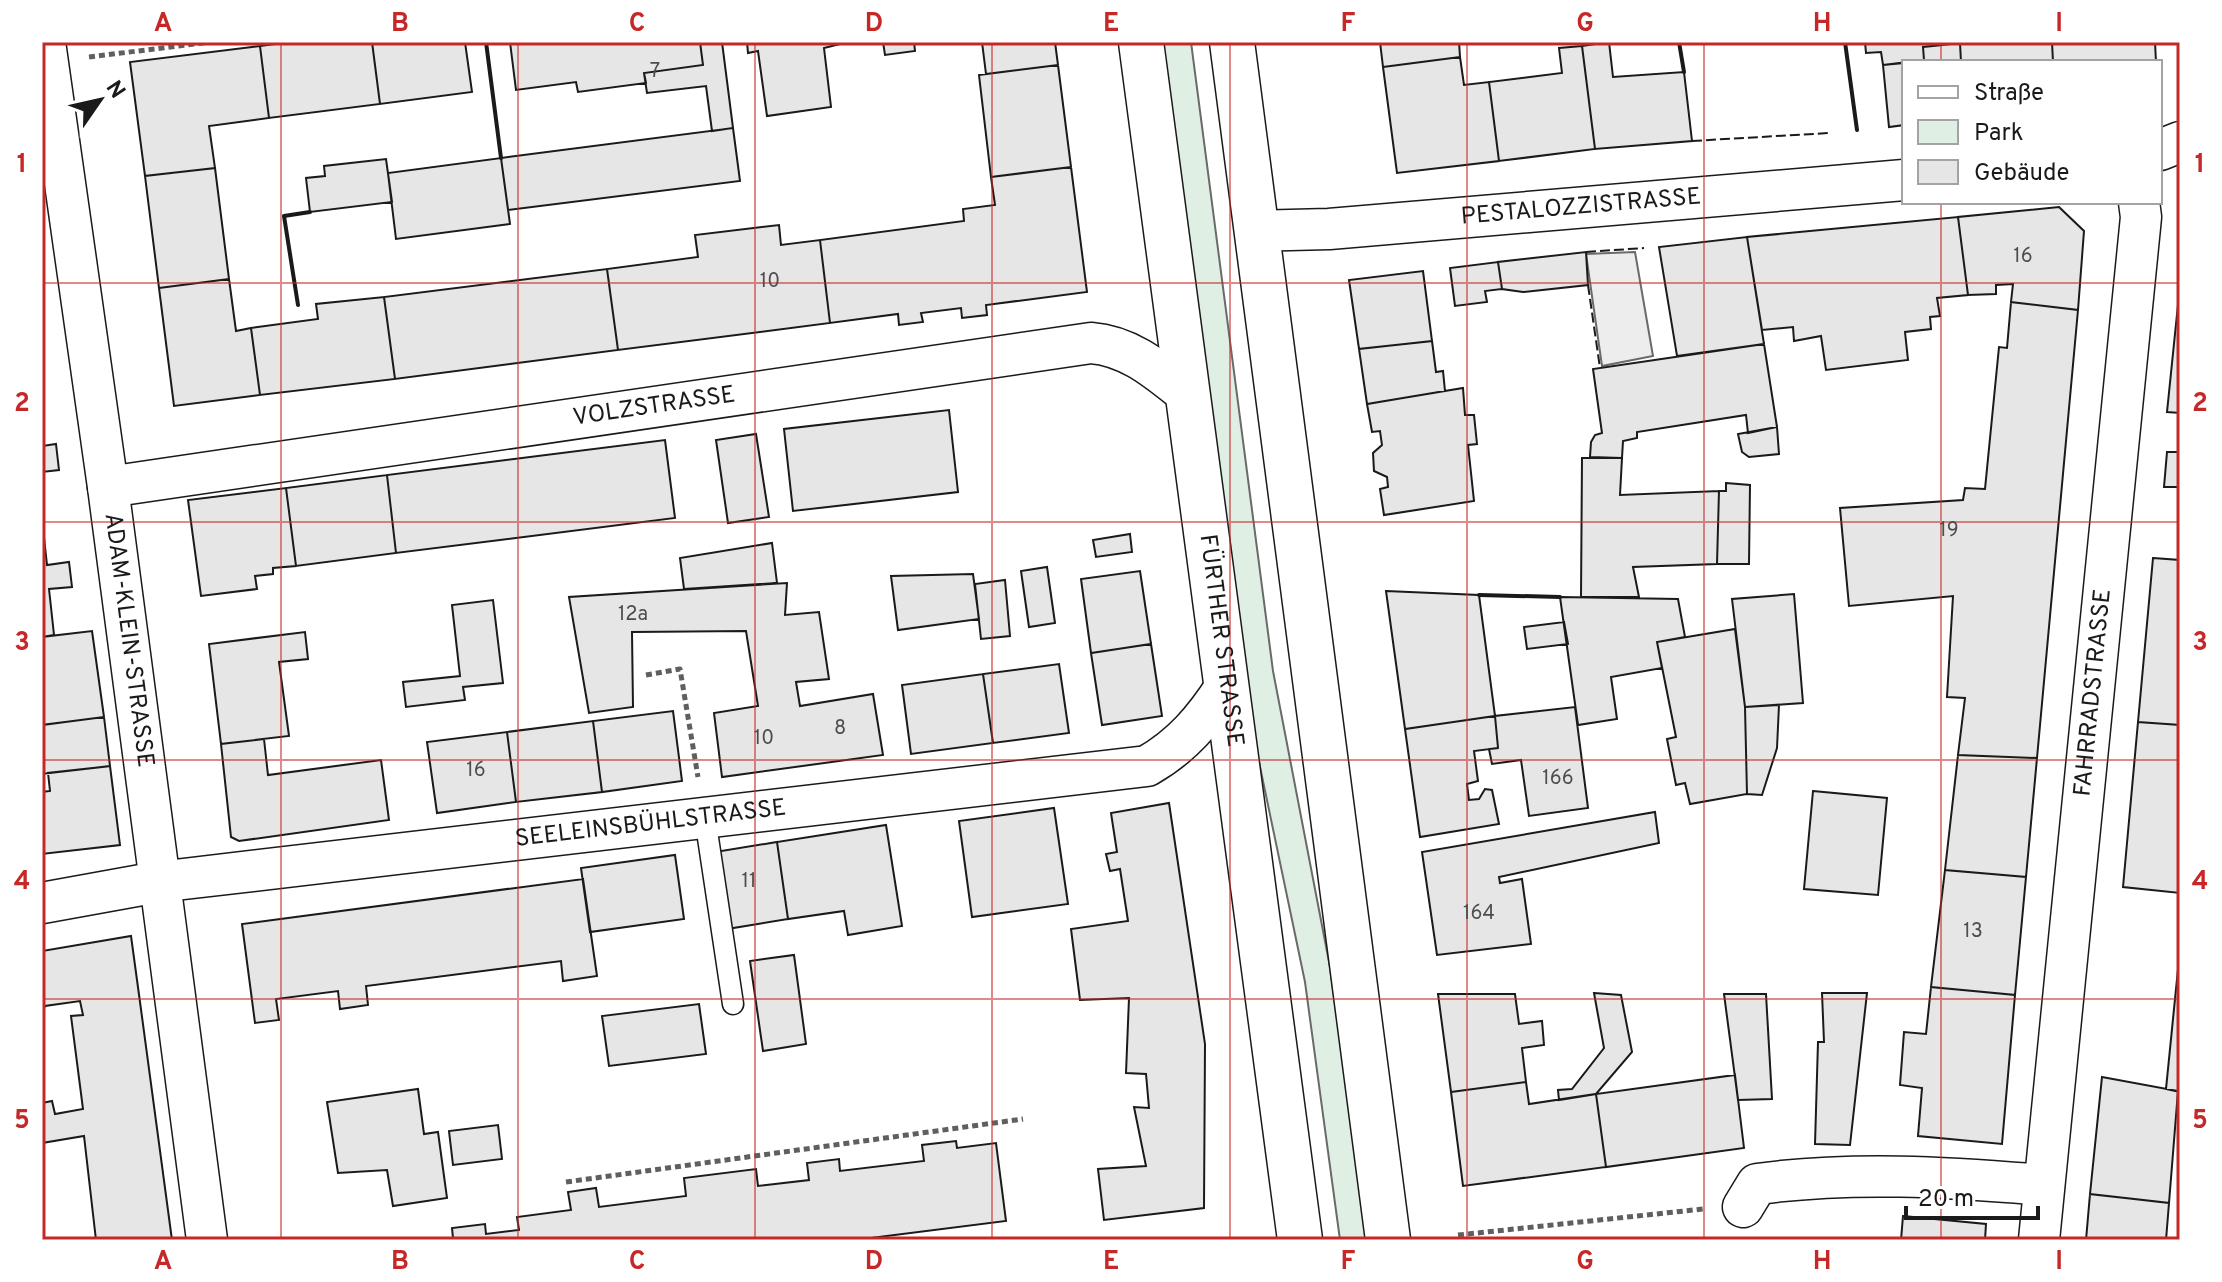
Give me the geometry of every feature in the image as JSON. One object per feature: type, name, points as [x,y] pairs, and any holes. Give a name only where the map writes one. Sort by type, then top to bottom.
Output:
[{"type":"main road","name":"FÜRTHER STRASSE","points":[[1141,42],[1300,1240]]},
{"type":"main road","points":[[1232,42],[1388,1240]]},
{"type":"street","name":"ADAM-KLEIN-STRASSE","points":[[46,52],[108,487],[207,1240]]},
{"type":"street","name":"PESTALOZZISTRASSE","points":[[1256,231],[1329,229],[1902,180]]},
{"type":"street","name":"FAHRRADSTRASSE","points":[[2039,1240],[2141,217],[2139,204]]},
{"type":"street","name":"VOLZSTRASSE","points":[[108,487],[1091,343],[1129,352],[1187,394]]},
{"type":"street","name":"SEELEINSBÜHLSTRASSE","points":[[42,903],[158,882],[1147,766],[1171,753],[1196,729],[1226,686]]},
{"type":"street","points":[[1743,1207],[1757,1184],[1810,1177],[1917,1174],[2044,1185]]},
{"type":"lane","points":[[705,818],[733,1004]]},
{"type":"path","points":[[46,52],[211,42]]},
{"type":"path","points":[[646,675],[680,669],[705,818]]},
{"type":"path","points":[[566,1182],[1023,1119]]},
{"type":"path","points":[[1458,1235],[1743,1207]]},
{"type":"green space","points":[[1161,42],[1191,42],[1273,671],[1330,967],[1367,1240],[1340,1240],[1305,982],[1245,695]]},
{"type":"shaded area","points":[[1635,252],[1653,356],[1602,366],[1586,254]]},
{"type":"building","points":[[290,42],[372,42],[380,104],[269,118],[260,46]]},
{"type":"building","points":[[372,42],[465,42],[472,92],[380,104]]},
{"type":"building","points":[[510,42],[700,42],[703,65],[644,73],[646,83],[578,92],[576,82],[516,90]]},
{"type":"building","points":[[700,42],[722,42],[733,128],[712,131],[706,86],[647,93],[644,73],[703,65]]},
{"type":"building","points":[[747,42],[848,42],[824,48],[831,107],[767,116],[758,51],[748,53]]},
{"type":"building","points":[[883,42],[914,42],[915,51],[885,55]]},
{"type":"building","points":[[982,42],[1055,42],[1058,65],[986,74]]},
{"type":"building","points":[[1380,42],[1459,42],[1460,57],[1383,67]]},
{"type":"building","points":[[1609,42],[1613,77],[1684,72],[1692,141],[1595,149],[1582,46]]},
{"type":"building","points":[[1865,42],[1942,42],[1942,45],[1923,47],[1924,60],[1902,60],[1902,63],[1883,65],[1881,52],[1866,53]]},
{"type":"building","points":[[2052,42],[2155,42],[2156,60],[2053,60]]},
{"type":"building","points":[[2052,42],[2053,60],[1961,60],[1960,43]]},
{"type":"building","points":[[1960,43],[1961,60],[1924,60],[1923,47]]},
{"type":"building","points":[[260,46],[269,118],[209,126],[215,168],[145,176],[130,62]]},
{"type":"building","points":[[1582,46],[1595,149],[1499,161],[1489,82],[1562,73],[1559,48]]},
{"type":"building","points":[[1460,57],[1464,85],[1489,82],[1499,161],[1397,173],[1383,67]]},
{"type":"building","points":[[1902,63],[1902,125],[1889,127],[1883,65]]},
{"type":"building","points":[[1058,65],[1071,167],[991,177],[979,75]]},
{"type":"building","points":[[733,128],[740,181],[508,210],[501,158]]},
{"type":"building","points":[[501,158],[510,224],[396,239],[388,173]]},
{"type":"building","points":[[386,159],[392,202],[310,212],[306,178],[325,176],[324,166]]},
{"type":"building","points":[[1071,167],[1087,292],[986,305],[987,315],[962,318],[961,308],[921,313],[923,322],[899,325],[898,314],[830,323],[820,240],[964,221],[963,209],[995,205],[991,177]]},
{"type":"building","points":[[215,168],[229,279],[159,288],[145,176]]},
{"type":"building","points":[[2059,207],[2084,231],[2078,310],[2011,302],[2013,284],[1996,285],[1996,294],[1968,295],[1958,217]]},
{"type":"building","points":[[1958,217],[1968,295],[1937,298],[1940,316],[1930,317],[1931,329],[1905,332],[1908,360],[1826,370],[1821,336],[1794,341],[1793,327],[1762,330],[1747,237]]},
{"type":"building","points":[[779,225],[781,245],[820,240],[830,323],[618,350],[607,269],[698,257],[695,235]]},
{"type":"building","points":[[1747,237],[1764,344],[1677,356],[1659,247]]},
{"type":"building","points":[[1586,252],[1588,285],[1523,292],[1502,289],[1498,262]]},
{"type":"building","points":[[1498,262],[1502,289],[1485,291],[1487,302],[1455,306],[1450,268]]},
{"type":"building","points":[[607,269],[618,350],[395,379],[384,297]]},
{"type":"building","points":[[1423,271],[1432,341],[1359,349],[1349,280]]},
{"type":"building","points":[[229,279],[236,331],[251,328],[260,395],[174,406],[159,288]]},
{"type":"building","points":[[2180,285],[2180,413],[2167,412]]},
{"type":"building","points":[[384,297],[395,379],[260,395],[251,328],[318,319],[316,304]]},
{"type":"building","points":[[2011,302],[2078,310],[2037,758],[1958,755],[1965,698],[1947,697],[1953,596],[1849,606],[1840,508],[1963,500],[1965,488],[1985,489],[1999,347],[2007,348]]},
{"type":"building","points":[[1432,341],[1436,372],[1443,371],[1445,391],[1367,404],[1359,349]]},
{"type":"building","points":[[1764,344],[1777,427],[1748,433],[1746,415],[1637,432],[1637,438],[1623,441],[1622,458],[1590,457],[1591,442],[1595,435],[1602,433],[1593,369]]},
{"type":"building","points":[[1463,388],[1465,415],[1474,415],[1477,444],[1468,445],[1474,501],[1384,515],[1380,489],[1388,487],[1387,477],[1374,471],[1373,453],[1382,445],[1380,431],[1372,432],[1367,404]]},
{"type":"building","points":[[949,410],[958,492],[793,511],[784,429]]},
{"type":"building","points":[[1777,427],[1779,454],[1749,457],[1742,452],[1738,434]]},
{"type":"building","points":[[756,434],[769,517],[728,523],[716,440]]},
{"type":"building","points":[[665,440],[675,518],[396,553],[387,475]]},
{"type":"building","points":[[56,444],[59,470],[42,472],[42,446]]},
{"type":"building","points":[[2167,452],[2180,452],[2180,487],[2164,487]]},
{"type":"building","points":[[1582,458],[1622,458],[1620,495],[1719,491],[1717,564],[1633,567],[1639,597],[1581,597]]},
{"type":"building","points":[[387,475],[396,553],[296,566],[286,488]]},
{"type":"building","points":[[1726,483],[1750,485],[1749,564],[1717,564],[1719,491],[1726,491]]},
{"type":"building","points":[[286,488],[296,566],[273,568],[273,574],[255,576],[257,589],[201,596],[188,500]]},
{"type":"building","points":[[42,519],[47,565],[69,562],[72,587],[49,589],[54,635],[42,637]]},
{"type":"building","points":[[1130,534],[1132,552],[1096,557],[1093,540]]},
{"type":"building","points":[[772,543],[777,583],[684,589],[680,558]]},
{"type":"building","points":[[2153,558],[2180,560],[2180,725],[2138,722]]},
{"type":"building","points":[[1047,567],[1055,623],[1029,627],[1021,571]]},
{"type":"building","points":[[1140,571],[1151,644],[1091,653],[1081,579]]},
{"type":"building","points":[[973,574],[979,619],[898,630],[891,576]]},
{"type":"building","points":[[1005,580],[1010,636],[981,639],[975,584]]},
{"type":"building","points":[[787,583],[785,615],[819,612],[829,679],[796,682],[800,706],[873,694],[883,755],[722,777],[714,713],[758,706],[746,631],[632,632],[633,707],[589,713],[569,597]]},
{"type":"building","points":[[1386,591],[1479,595],[1495,716],[1405,729]]},
{"type":"building","points":[[1794,594],[1803,703],[1745,707],[1732,599]]},
{"type":"building","points":[[1560,597],[1678,599],[1685,637],[1657,642],[1662,668],[1611,677],[1617,719],[1578,725]]},
{"type":"building","points":[[493,600],[503,683],[463,687],[465,700],[406,707],[403,682],[460,676],[452,605]]},
{"type":"building","points":[[1564,622],[1568,644],[1527,649],[1524,627]]},
{"type":"building","points":[[1735,629],[1745,707],[1747,794],[1690,804],[1685,783],[1676,785],[1667,739],[1676,737],[1657,642]]},
{"type":"building","points":[[92,631],[104,717],[42,725],[42,637]]},
{"type":"building","points":[[305,632],[308,659],[279,662],[289,736],[221,744],[209,644]]},
{"type":"building","points":[[1151,644],[1162,716],[1102,725],[1091,653]]},
{"type":"building","points":[[1059,664],[1069,733],[993,743],[983,674]]},
{"type":"building","points":[[983,674],[993,743],[911,754],[902,685]]},
{"type":"building","points":[[1779,705],[1777,748],[1762,795],[1747,794],[1745,707]]},
{"type":"building","points":[[1575,707],[1588,808],[1529,816],[1521,760],[1492,764],[1489,749],[1498,748],[1495,716]]},
{"type":"building","points":[[673,711],[682,781],[602,792],[593,721]]},
{"type":"building","points":[[1495,716],[1498,748],[1474,751],[1478,781],[1467,784],[1469,800],[1479,799],[1485,789],[1492,790],[1499,824],[1420,837],[1405,729]]},
{"type":"building","points":[[104,717],[110,766],[42,774],[42,725]]},
{"type":"building","points":[[593,721],[602,792],[516,802],[507,732]]},
{"type":"building","points":[[2138,722],[2180,725],[2180,893],[2123,887]]},
{"type":"building","points":[[507,732],[516,802],[437,813],[427,742]]},
{"type":"building","points":[[264,739],[268,775],[381,760],[389,820],[239,841],[231,837],[221,744]]},
{"type":"building","points":[[1958,755],[2037,758],[2026,877],[1945,870]]},
{"type":"building","points":[[110,766],[120,845],[42,854],[42,792],[50,791],[48,773]]},
{"type":"building","points":[[1813,791],[1887,798],[1878,895],[1804,889]]},
{"type":"building","points":[[1169,803],[1205,1044],[1204,1208],[1104,1220],[1098,1169],[1146,1166],[1134,1107],[1149,1108],[1146,1074],[1126,1073],[1129,998],[1080,1000],[1071,929],[1128,921],[1120,869],[1110,871],[1106,854],[1117,852],[1111,813]]},
{"type":"building","points":[[1054,808],[1068,904],[972,917],[959,821]]},
{"type":"building","points":[[1655,812],[1659,843],[1499,877],[1500,883],[1522,879],[1531,944],[1437,955],[1422,852]]},
{"type":"building","points":[[886,825],[902,926],[848,935],[844,911],[788,919],[777,842]]},
{"type":"building","points":[[777,842],[788,919],[727,929],[715,852]]},
{"type":"building","points":[[675,855],[684,919],[590,932],[581,868]]},
{"type":"building","points":[[1945,870],[2026,877],[2015,995],[1931,987]]},
{"type":"building","points":[[583,879],[597,976],[563,981],[561,961],[366,986],[368,1005],[340,1009],[338,991],[276,999],[279,1020],[255,1023],[242,924]]},
{"type":"building","points":[[131,936],[172,1240],[96,1240],[84,1136],[42,1143],[42,1103],[52,1101],[55,1114],[83,1109],[71,1016],[83,1015],[80,1001],[45,1006],[42,1013],[42,951]]},
{"type":"building","points":[[794,955],[806,1044],[763,1051],[750,961]]},
{"type":"building","points":[[2180,970],[2180,1092],[2166,1089]]},
{"type":"building","points":[[1931,987],[2015,995],[2002,1144],[1918,1136],[1922,1088],[1900,1085],[1904,1032],[1926,1034]]},
{"type":"building","points":[[1594,993],[1621,995],[1632,1052],[1596,1094],[1559,1100],[1558,1090],[1572,1089],[1604,1048]]},
{"type":"building","points":[[1822,993],[1867,993],[1850,1145],[1815,1144],[1818,1042],[1824,1042]]},
{"type":"building","points":[[1438,994],[1515,994],[1519,1024],[1542,1021],[1544,1045],[1522,1048],[1526,1082],[1451,1092]]},
{"type":"building","points":[[1724,994],[1766,994],[1772,1099],[1738,1100]]},
{"type":"building","points":[[699,1004],[706,1054],[609,1066],[602,1016]]},
{"type":"building","points":[[1735,1075],[1744,1148],[1606,1167],[1596,1094]]},
{"type":"building","points":[[2102,1077],[2178,1091],[2169,1203],[2090,1194]]},
{"type":"building","points":[[1526,1082],[1529,1104],[1596,1094],[1606,1167],[1463,1186],[1451,1092]]},
{"type":"building","points":[[418,1089],[424,1134],[438,1132],[447,1198],[393,1206],[387,1170],[338,1173],[327,1102]]},
{"type":"building","points":[[498,1125],[502,1159],[453,1165],[449,1131]]},
{"type":"building","points":[[956,1141],[957,1148],[996,1143],[1006,1221],[855,1240],[438,1240],[453,1238],[452,1228],[485,1224],[486,1234],[519,1230],[517,1217],[571,1210],[568,1192],[596,1188],[599,1207],[686,1196],[684,1178],[756,1169],[758,1186],[809,1180],[807,1163],[839,1159],[840,1171],[924,1161],[922,1145]]},
{"type":"building","points":[[2090,1194],[2169,1203],[2166,1240],[2086,1240]]},
{"type":"building","points":[[1903,1216],[1986,1224],[1985,1240],[1901,1240]]},
{"type":"fence","points":[[1692,141],[1829,133]]},
{"type":"fence","points":[[1586,252],[1644,248]]},
{"type":"fence","points":[[1588,285],[1600,368]]},
{"type":"wall","points":[[486,42],[501,158]]},
{"type":"wall","points":[[1679,42],[1684,72]]},
{"type":"wall","points":[[1845,42],[1857,130]]},
{"type":"wall","points":[[298,305],[284,216],[310,212]]},
{"type":"wall","points":[[1479,595],[1560,597]]}]
